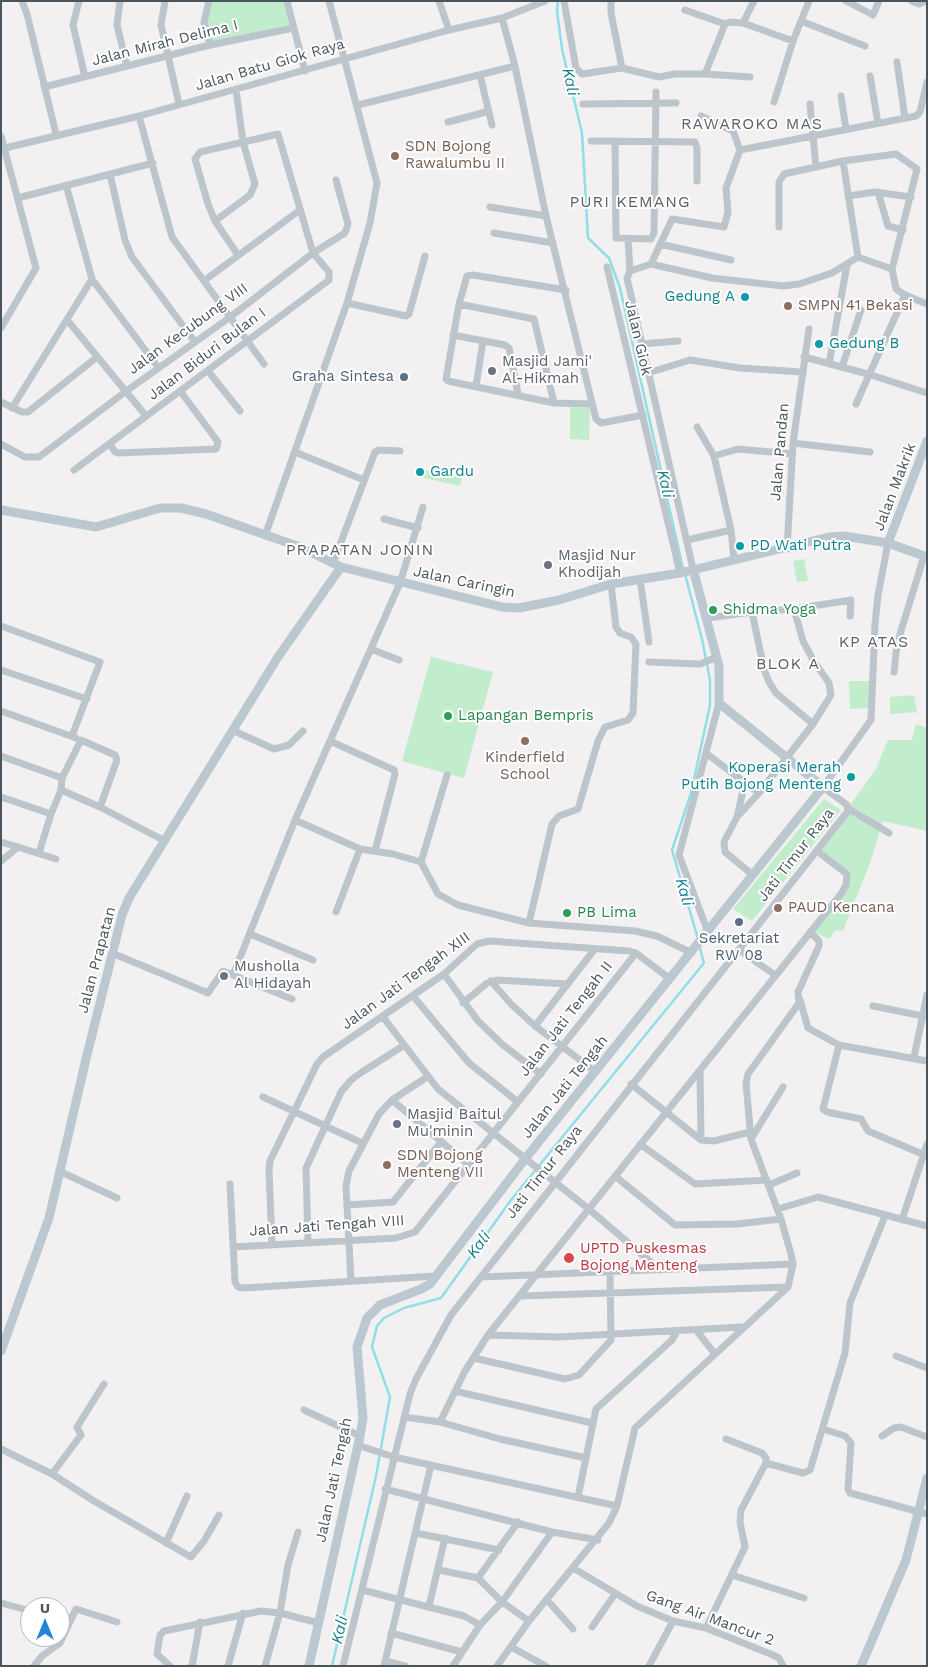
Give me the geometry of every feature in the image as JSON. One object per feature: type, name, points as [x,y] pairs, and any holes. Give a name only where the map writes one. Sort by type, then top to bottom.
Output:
[{"type":"main road","name":"Jalan Makrik","points":[[888,543],[927,441]]},
{"type":"main road","name":"Jalan Caringin","points":[[1,510],[96,527],[160,508],[181,508],[206,514],[300,548],[337,565],[473,601],[502,607],[520,608],[566,598],[611,584],[686,571],[734,559],[787,549],[829,537],[844,536],[888,543],[926,557]]},
{"type":"main road","name":"Jalan Prapatan","points":[[1,1350],[49,1218],[112,953],[129,898],[163,840],[337,565]]},
{"type":"main road","points":[[686,571],[708,618],[710,660],[720,679],[719,703],[823,787]]},
{"type":"main road","name":"Jalan Jati Tengah","points":[[310,1666],[363,1418],[357,1358],[360,1333],[367,1318],[380,1305],[422,1289],[435,1276],[528,1162],[596,1072],[823,787]]},
{"type":"main road","points":[[861,1666],[902,1571],[923,1513],[927,1478]]},
{"type":"street","points":[[79,1],[74,25],[85,77]]},
{"type":"street","points":[[120,1],[117,25],[127,66]]},
{"type":"street","points":[[165,1],[160,20],[179,104]]},
{"type":"street","points":[[209,1],[204,22],[210,45]]},
{"type":"street","points":[[287,1],[305,71]]},
{"type":"street","points":[[266,536],[347,303],[370,224],[377,183],[346,58],[329,1]]},
{"type":"street","points":[[439,1],[449,30]]},
{"type":"street","name":"Jalan Batu Giok Raya","points":[[3,149],[56,134],[138,116],[449,30],[502,18],[545,1]]},
{"type":"street","points":[[564,1],[579,73],[586,74],[622,68],[659,77],[675,74],[750,77]]},
{"type":"street","points":[[611,1],[611,13],[622,68]]},
{"type":"street","points":[[743,23],[754,1]]},
{"type":"street","points":[[774,102],[793,41],[809,1]]},
{"type":"street","points":[[846,1],[873,15],[879,1]]},
{"type":"street","points":[[912,1],[919,4],[925,1]]},
{"type":"street","points":[[25,3],[56,134]]},
{"type":"street","points":[[685,10],[725,24],[730,22],[743,23],[793,41]]},
{"type":"street","points":[[502,18],[515,66],[546,216],[566,290],[596,419],[601,423],[643,415]]},
{"type":"street","points":[[801,21],[865,46]]},
{"type":"street","points":[[705,74],[725,24]]},
{"type":"street","name":"Jalan Mirah Delima I","points":[[44,88],[210,45],[294,28]]},
{"type":"street","points":[[897,62],[905,118]]},
{"type":"street","points":[[358,105],[515,66]]},
{"type":"street","points":[[480,75],[492,125]]},
{"type":"street","points":[[870,76],[878,123]]},
{"type":"street","points":[[740,150],[916,116],[920,112],[927,82]]},
{"type":"street","points":[[215,221],[253,190],[255,184],[243,142],[236,90]]},
{"type":"street","points":[[615,140],[615,235],[619,239],[651,239],[654,232],[656,92]]},
{"type":"street","points":[[841,96],[846,128]]},
{"type":"street","points":[[584,104],[676,103]]},
{"type":"street","points":[[810,104],[816,167]]},
{"type":"street","points":[[448,122],[486,112],[488,108]]},
{"type":"street","points":[[138,116],[153,163],[172,237],[264,364]]},
{"type":"street","points":[[651,264],[672,219],[724,228],[728,212],[726,188],[740,150],[733,131],[701,116]]},
{"type":"street","points":[[238,255],[215,221],[195,159],[200,152],[275,134],[280,136],[313,253]]},
{"type":"street","points":[[1,136],[36,268],[1,328]]},
{"type":"street","points":[[592,142],[615,140],[694,142],[697,148],[697,181]]},
{"type":"street","points":[[780,227],[781,176],[816,167],[896,154],[916,166],[917,172],[892,269],[894,286],[905,296],[927,304]]},
{"type":"street","points":[[843,162],[858,257]]},
{"type":"street","points":[[18,198],[153,163]]},
{"type":"street","points":[[110,174],[125,240],[132,257],[195,342]]},
{"type":"street","name":"Jalan Kecubung VIII","points":[[1,444],[25,457],[39,457],[158,367],[229,318],[313,253],[345,233],[348,224],[336,180]]},
{"type":"street","points":[[66,185],[92,278],[158,367]]},
{"type":"street","points":[[848,196],[878,192],[911,197]]},
{"type":"street","points":[[878,192],[888,226],[903,230]]},
{"type":"street","points":[[490,206],[546,216]]},
{"type":"street","points":[[204,280],[300,210]]},
{"type":"street","points":[[494,233],[553,243]]},
{"type":"street","points":[[628,239],[630,271],[627,278],[687,540],[686,571]]},
{"type":"street","points":[[660,244],[731,260]]},
{"type":"street","name":"Jalan Biduri Bulan I","points":[[74,470],[329,280],[329,272],[313,253]]},
{"type":"street","points":[[347,303],[406,316],[409,314],[425,256]]},
{"type":"street","points":[[630,271],[651,264],[712,278],[783,286],[813,280],[858,257]]},
{"type":"street","points":[[858,257],[892,269]]},
{"type":"street","points":[[828,364],[847,264]]},
{"type":"street","name":"Jalan Giok","points":[[607,267],[643,415],[686,571]]},
{"type":"street","points":[[566,290],[473,275],[467,276],[464,280],[459,304],[446,379],[448,381],[554,403],[592,404]]},
{"type":"street","points":[[12,408],[68,321],[92,278]]},
{"type":"street","points":[[856,404],[905,296]]},
{"type":"street","points":[[459,304],[534,319],[554,403]]},
{"type":"street","points":[[842,367],[861,310]]},
{"type":"street","points":[[68,321],[146,416]]},
{"type":"street","name":"Jalan Pandan","points":[[787,549],[793,443],[809,329]]},
{"type":"street","points":[[453,335],[505,345],[509,348],[518,394]]},
{"type":"street","points":[[476,386],[483,341]]},
{"type":"street","points":[[641,344],[678,341]]},
{"type":"street","points":[[1,402],[24,413],[30,411],[97,358]]},
{"type":"street","points":[[804,358],[868,374],[927,394]]},
{"type":"street","points":[[648,373],[690,360],[740,368],[802,372]]},
{"type":"street","points":[[208,371],[240,411]]},
{"type":"street","points":[[110,444],[115,452],[119,453],[216,449],[218,442],[181,392]]},
{"type":"street","points":[[697,427],[714,456],[731,530],[734,559]]},
{"type":"street","points":[[793,443],[870,452]]},
{"type":"street","points":[[714,456],[738,449],[792,454]]},
{"type":"street","points":[[337,565],[364,480],[375,452],[379,450],[400,451]]},
{"type":"street","points":[[295,452],[364,480]]},
{"type":"street","points":[[234,975],[295,820],[400,583],[423,507]]},
{"type":"street","points":[[384,518],[418,528]]},
{"type":"street","points":[[687,540],[731,530]]},
{"type":"street","points":[[823,787],[871,720],[875,624],[878,595],[888,543]]},
{"type":"street","points":[[894,672],[897,644],[926,557]]},
{"type":"street","points":[[640,579],[649,642]]},
{"type":"street","points":[[529,923],[552,824],[558,816],[578,809],[604,727],[628,720],[632,713],[636,644],[631,637],[620,633],[616,627],[611,584]]},
{"type":"street","points":[[708,618],[794,609],[851,600],[850,616]]},
{"type":"street","points":[[737,817],[759,793],[813,724],[828,701],[831,689],[803,641],[794,609]]},
{"type":"street","points":[[752,612],[764,669],[769,682],[776,693],[813,724]]},
{"type":"street","points":[[1,626],[100,662],[72,736]]},
{"type":"street","points":[[371,649],[399,660]]},
{"type":"street","points":[[649,662],[710,660]]},
{"type":"street","points":[[1,670],[87,699]]},
{"type":"street","points":[[708,932],[679,855],[719,703]]},
{"type":"street","points":[[1,712],[72,736],[118,757],[100,807]]},
{"type":"street","points":[[232,730],[274,749],[289,745],[303,731]]},
{"type":"street","points":[[39,853],[51,814],[61,790],[62,778],[81,740]]},
{"type":"street","points":[[330,741],[394,770],[395,774],[375,851]]},
{"type":"street","points":[[707,754],[759,793]]},
{"type":"street","points":[[1,756],[62,778]]},
{"type":"street","points":[[447,775],[421,862],[434,887],[448,900],[529,923],[635,931],[697,947]]},
{"type":"street","points":[[745,782],[737,817],[723,847],[725,852],[753,875]]},
{"type":"street","name":"Jati Timur Raya","points":[[343,1666],[404,1417],[416,1379],[435,1341],[451,1315],[482,1277],[551,1179],[631,1084],[739,950],[848,809],[847,805],[823,787]]},
{"type":"street","points":[[61,790],[100,807],[163,840]]},
{"type":"street","points":[[1,797],[51,814]]},
{"type":"street","points":[[848,809],[889,833]]},
{"type":"street","points":[[295,820],[360,849],[421,862]]},
{"type":"street","points":[[1,842],[56,859]]},
{"type":"street","points":[[1,861],[18,847]]},
{"type":"street","points":[[336,912],[360,849]]},
{"type":"street","points":[[440,1422],[455,1391],[488,1336],[841,894],[848,879],[844,870],[817,851]]},
{"type":"street","points":[[810,932],[819,941],[819,946],[798,992],[808,1028],[839,1045],[914,1057],[927,1061]]},
{"type":"street","points":[[250,934],[313,960]]},
{"type":"street","name":"Jalan Jati Tengah XIII","points":[[272,1244],[270,1165],[312,1073],[323,1057],[444,974],[482,942],[636,953]]},
{"type":"street","points":[[535,1026],[594,950]]},
{"type":"street","points":[[739,950],[775,975]]},
{"type":"street","points":[[112,953],[208,993],[223,971],[292,999]]},
{"type":"street","points":[[636,953],[670,979]]},
{"type":"street","name":"Jalan Jati Tengah II","points":[[494,1132],[636,953]]},
{"type":"street","points":[[444,974],[463,1003],[502,1045],[541,1074]]},
{"type":"street","points":[[463,1003],[491,981],[514,980],[567,984]]},
{"type":"street","points":[[491,981],[510,1004],[535,1026],[596,1072]]},
{"type":"street","points":[[413,996],[469,1063],[518,1102]]},
{"type":"street","points":[[914,1057],[927,996]]},
{"type":"street","points":[[497,1666],[529,1621],[598,1540],[617,1506],[635,1428],[788,1287],[793,1264],[778,1209],[751,1136],[746,1078],[800,1000]]},
{"type":"street","points":[[873,1006],[923,1016]]},
{"type":"street","points":[[383,1017],[427,1077],[444,1095],[494,1132],[660,1270]]},
{"type":"street","points":[[839,1045],[823,1109],[827,1112],[861,1119],[868,1131],[925,1155]]},
{"type":"street","points":[[308,1242],[306,1168],[325,1126],[345,1086],[362,1072],[403,1046]]},
{"type":"street","points":[[700,1070],[701,1140]]},
{"type":"street","points":[[351,1281],[346,1181],[362,1143],[379,1114],[392,1100],[427,1077]]},
{"type":"street","points":[[631,1084],[701,1140],[714,1142],[751,1136],[783,1087]]},
{"type":"street","points":[[263,1097],[362,1143]]},
{"type":"street","points":[[392,1100],[468,1164]]},
{"type":"street","name":"Jalan Jati Tengah VIII","points":[[233,1247],[396,1238],[411,1235],[419,1228],[494,1132]]},
{"type":"street","points":[[348,1205],[393,1202],[441,1142]]},
{"type":"street","points":[[640,1144],[695,1184],[768,1182],[797,1174]]},
{"type":"street","points":[[902,1220],[925,1155],[927,1144]]},
{"type":"street","points":[[59,1171],[117,1198]]},
{"type":"street","points":[[615,1176],[675,1225],[737,1224],[781,1219]]},
{"type":"street","points":[[230,1184],[235,1282],[238,1287],[435,1276]]},
{"type":"street","points":[[778,1209],[818,1197],[927,1226]]},
{"type":"street","points":[[766,1463],[803,1473],[808,1472],[823,1429],[845,1353],[850,1303],[885,1216]]},
{"type":"street","points":[[482,1277],[793,1264]]},
{"type":"street","points":[[474,1358],[571,1379],[579,1375],[609,1344],[612,1334],[610,1272]]},
{"type":"street","points":[[520,1296],[788,1287]]},
{"type":"street","points":[[488,1336],[559,1337],[742,1328]]},
{"type":"street","points":[[696,1330],[715,1354]]},
{"type":"street","points":[[578,1497],[592,1424],[599,1406],[672,1340],[677,1331]]},
{"type":"street","points":[[896,1356],[927,1368]]},
{"type":"street","points":[[52,1474],[81,1435],[77,1427],[104,1384]]},
{"type":"street","points":[[455,1391],[592,1424]]},
{"type":"street","points":[[304,1410],[384,1454],[617,1506]]},
{"type":"street","points":[[404,1417],[440,1422],[586,1458]]},
{"type":"street","points":[[882,1436],[894,1428],[901,1427],[927,1437]]},
{"type":"street","points":[[823,1429],[845,1436],[851,1443],[848,1490],[850,1494],[923,1513]]},
{"type":"street","points":[[706,1628],[745,1547],[740,1522],[741,1510],[766,1463],[766,1458],[762,1453],[726,1439]]},
{"type":"street","points":[[1,1448],[52,1474],[94,1501],[192,1557],[219,1515]]},
{"type":"street","points":[[405,1666],[384,1663],[431,1465]]},
{"type":"street","points":[[385,1489],[552,1532],[598,1540]]},
{"type":"street","points":[[166,1543],[187,1496]]},
{"type":"street","points":[[478,1578],[518,1522]]},
{"type":"street","points":[[265,1666],[280,1613],[288,1565],[298,1532]]},
{"type":"street","points":[[453,1666],[480,1625],[502,1602],[552,1532]]},
{"type":"street","points":[[416,1533],[499,1550]]},
{"type":"street","points":[[429,1606],[445,1538]]},
{"type":"street","name":"Gang Air Mancur 2","points":[[573,1568],[637,1606],[673,1621],[706,1628],[773,1655],[781,1660],[783,1666]]},
{"type":"street","points":[[439,1570],[478,1578],[502,1602],[529,1621]]},
{"type":"street","points":[[732,1575],[804,1598]]},
{"type":"street","points":[[362,1590],[464,1616],[480,1625]]},
{"type":"street","points":[[592,1627],[615,1594]]},
{"type":"street","points":[[547,1600],[573,1629]]},
{"type":"street","points":[[1,1603],[20,1608]]},
{"type":"street","points":[[34,1666],[42,1656],[60,1644],[76,1609],[117,1622]]},
{"type":"street","points":[[170,1666],[157,1654],[161,1633],[200,1622],[261,1611],[280,1613],[319,1623]]},
{"type":"street","points":[[228,1666],[243,1613]]},
{"type":"street","points":[[649,1666],[673,1621]]},
{"type":"street","points":[[192,1666],[200,1622]]},
{"type":"street","points":[[391,1633],[462,1652]]},
{"type":"street","points":[[510,1647],[546,1666]]},
{"type":"green space","points":[[209,1],[287,1],[294,28],[210,45],[205,15]]},
{"type":"green space","points":[[570,407],[590,408],[589,440],[570,439]]},
{"type":"green space","points":[[425,470],[462,478],[460,486],[424,478]]},
{"type":"green space","points":[[804,559],[808,581],[797,582],[793,561]]},
{"type":"green space","name":"Lapangan Bempris","points":[[431,657],[493,672],[464,778],[402,761]]},
{"type":"green space","points":[[849,681],[872,681],[871,708],[850,709]]},
{"type":"green space","points":[[914,695],[917,712],[890,714],[890,697]]},
{"type":"green space","points":[[916,724],[927,728],[927,831],[883,821],[870,863],[843,931],[835,930],[829,939],[814,932],[848,879],[817,851],[876,769],[888,740],[912,740]]},
{"type":"green space","points":[[824,799],[841,810],[752,921],[733,909]]},
{"type":"waterway","name":"Kali","points":[[558,1],[557,11],[562,49],[582,133],[588,238],[609,258],[620,288],[683,569]]},
{"type":"waterway","name":"Kali","points":[[685,574],[702,639],[710,680],[710,705],[691,793],[672,850],[698,939]]},
{"type":"waterway","name":"Kali","points":[[332,1666],[376,1476],[390,1397],[372,1347],[377,1326],[384,1318],[404,1308],[441,1298],[511,1200],[704,963],[699,945]]},
{"type":"place","name":"SDN Bojong Rawalumbu II","points":[[395,156]]},
{"type":"place","name":"Gedung A","points":[[745,297]]},
{"type":"place","name":"SMPN 41 Bekasi","points":[[788,306]]},
{"type":"place","name":"Gedung B","points":[[819,344]]},
{"type":"place","name":"Masjid Jami' Al-Hikmah","points":[[492,371]]},
{"type":"place","name":"Graha Sintesa","points":[[404,377]]},
{"type":"place","name":"Gardu","points":[[420,472]]},
{"type":"place","name":"PD Wati Putra","points":[[740,546]]},
{"type":"place","name":"Masjid Nur Khodijah","points":[[548,565]]},
{"type":"place","name":"Shidma Yoga","points":[[713,610]]},
{"type":"place","name":"Lapangan Bempris","points":[[448,716]]},
{"type":"place","name":"Kinderfield School","points":[[525,741]]},
{"type":"place","name":"Koperasi Merah Putih Bojong Menteng","points":[[851,777]]},
{"type":"place","name":"PAUD Kencana","points":[[778,908]]},
{"type":"place","name":"PB Lima","points":[[567,913]]},
{"type":"place","name":"Sekretariat RW 08","points":[[739,922]]},
{"type":"place","name":"Musholla Al Hidayah","points":[[224,976]]},
{"type":"place","name":"Masjid Baitul Mu'minin","points":[[397,1124]]},
{"type":"place","name":"SDN Bojong Menteng VII","points":[[387,1165]]},
{"type":"place","name":"UPTD Puskesmas Bojong Menteng","points":[[569,1258]]},
{"type":"district","name":"RAWAROKO MAS","points":[[752,124]]},
{"type":"district","name":"PURI KEMANG","points":[[630,202]]},
{"type":"district","name":"PRAPATAN JONIN","points":[[360,550]]},
{"type":"district","name":"KP ATAS","points":[[874,642]]},
{"type":"district","name":"BLOK A","points":[[788,664]]}]
